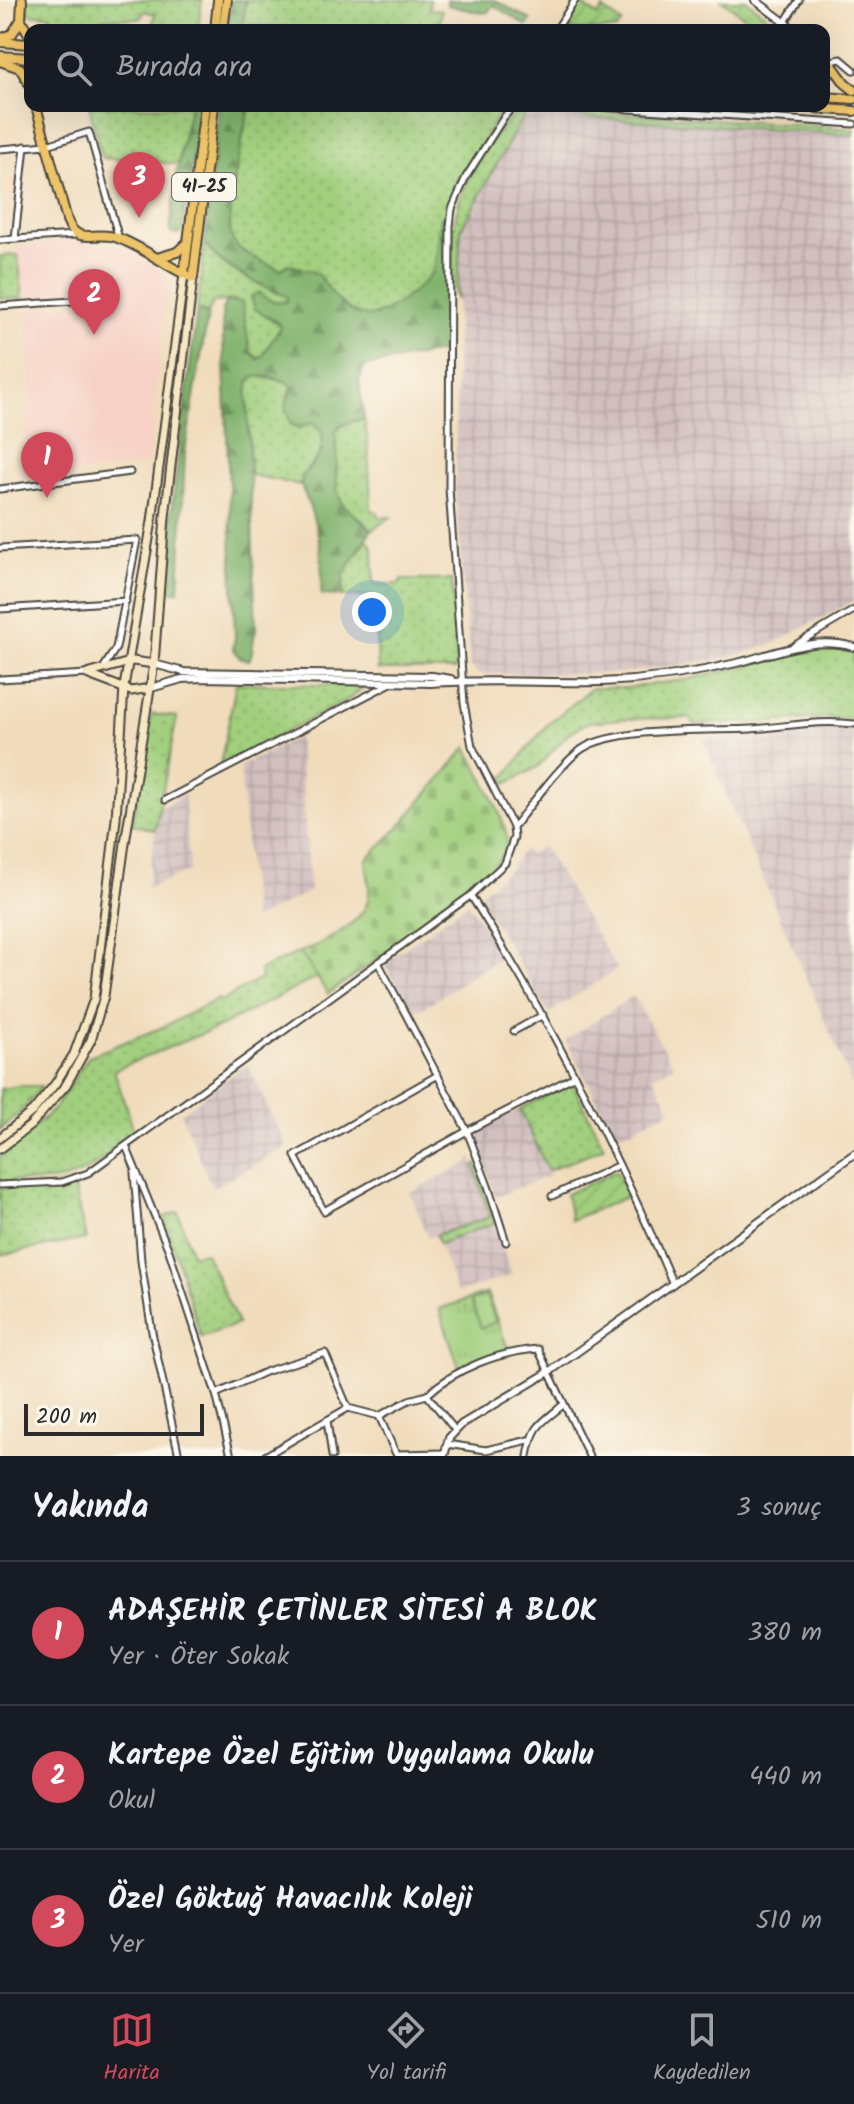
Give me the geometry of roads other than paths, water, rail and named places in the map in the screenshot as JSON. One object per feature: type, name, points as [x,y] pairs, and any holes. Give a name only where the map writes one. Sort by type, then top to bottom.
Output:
[{"type":"highway","points":[[0,40],[12,34],[21,20],[22,0]]},
{"type":"highway","points":[[216,24],[218,0]]},
{"type":"highway","points":[[224,24],[227,0]]},
{"type":"highway","points":[[21,20],[24,25]]},
{"type":"highway","points":[[0,40],[24,43]]},
{"type":"highway","points":[[0,58],[24,58]]},
{"type":"highway","points":[[0,58],[24,72]]},
{"type":"highway","points":[[830,62],[854,90]]},
{"type":"highway","points":[[830,97],[854,99]]},
{"type":"highway","points":[[830,109],[854,111]]},
{"type":"highway","points":[[38,112],[67,220],[76,235],[119,239],[189,271]]},
{"type":"highway","name":"41-25","points":[[189,271],[189,241],[204,112]]},
{"type":"highway","name":"41-25","points":[[189,271],[213,112]]},
{"type":"highway","points":[[157,258],[177,252],[189,241]]},
{"type":"main road","name":"41-25","points":[[127,663],[150,533],[189,271]]},
{"type":"main road","name":"41-25","points":[[154,664],[189,271]]},
{"type":"main road","points":[[0,1149],[31,1125],[61,1092],[85,1052],[98,1020],[107,983],[125,843],[154,664],[141,660],[87,674]]},
{"type":"main road","points":[[0,1138],[33,1111],[55,1084],[74,1054],[91,1012],[97,985],[116,819],[127,663]]},
{"type":"main road","points":[[87,674],[137,692],[151,688]]},
{"type":"street","points":[[560,24],[575,0]]},
{"type":"street","points":[[755,0],[788,24]]},
{"type":"street","points":[[785,22],[799,0]]},
{"type":"street","points":[[830,58],[841,59],[854,70]]},
{"type":"street","points":[[0,1185],[53,1183],[78,1178],[470,896],[505,863],[514,843],[513,827],[472,746],[463,681],[449,488],[450,226],[456,199],[478,156],[508,112]]},
{"type":"street","points":[[675,112],[854,124]]},
{"type":"street","points":[[0,149],[47,145],[89,132],[119,239]]},
{"type":"street","points":[[15,239],[25,146]]},
{"type":"street","points":[[0,240],[76,235]]},
{"type":"street","points":[[0,306],[87,300]]},
{"type":"street","points":[[0,489],[130,472]]},
{"type":"street","points":[[0,548],[137,540],[150,533]]},
{"type":"street","points":[[103,669],[116,648],[137,540]]},
{"type":"street","points":[[0,609],[126,601]]},
{"type":"street","points":[[795,646],[854,610]]},
{"type":"street","points":[[151,688],[182,679],[204,678],[391,683],[646,679],[716,668],[795,646],[822,643],[854,647]]},
{"type":"street","points":[[154,664],[184,672],[432,676],[463,681]]},
{"type":"street","points":[[0,679],[87,674]]},
{"type":"street","points":[[165,800],[391,683]]},
{"type":"street","points":[[513,827],[577,753],[601,741],[676,730],[752,729],[821,721],[854,724]]},
{"type":"street","points":[[470,896],[543,1015],[575,1076],[673,1285]]},
{"type":"street","points":[[378,962],[467,1131],[506,1242]]},
{"type":"street","points":[[514,1031],[543,1015]]},
{"type":"street","points":[[438,1075],[295,1156],[324,1211],[467,1131],[575,1076]]},
{"type":"street","points":[[126,1146],[169,1251],[216,1394],[231,1456]]},
{"type":"street","points":[[379,1416],[396,1455],[445,1455],[455,1430],[549,1372],[854,1154]]},
{"type":"street","points":[[552,1196],[619,1165]]},
{"type":"street","points":[[134,1168],[141,1261],[152,1332],[179,1456]]},
{"type":"street","points":[[269,1456],[348,1408],[379,1416],[409,1400],[427,1395],[455,1373],[520,1351],[538,1349],[589,1456]]},
{"type":"street","points":[[216,1394],[267,1371],[325,1353],[348,1408]]},
{"type":"street","points":[[427,1395],[455,1430]]},
{"type":"street","points":[[539,1456],[529,1454],[529,1440],[534,1431],[564,1404]]},
{"type":"street","points":[[327,1420],[332,1456]]},
{"type":"street","points":[[447,1444],[486,1450],[529,1440]]},
{"type":"place","name":"Özel Göktuğ Havacılık Koleji","points":[[139,218]]},
{"type":"place","name":"Kartepe Özel Eğitim Uygulama Okulu","points":[[94,335]]},
{"type":"place","name":"ADAŞEHİR ÇETİNLER SİTESİ A BLOK","points":[[47,498]]}]
